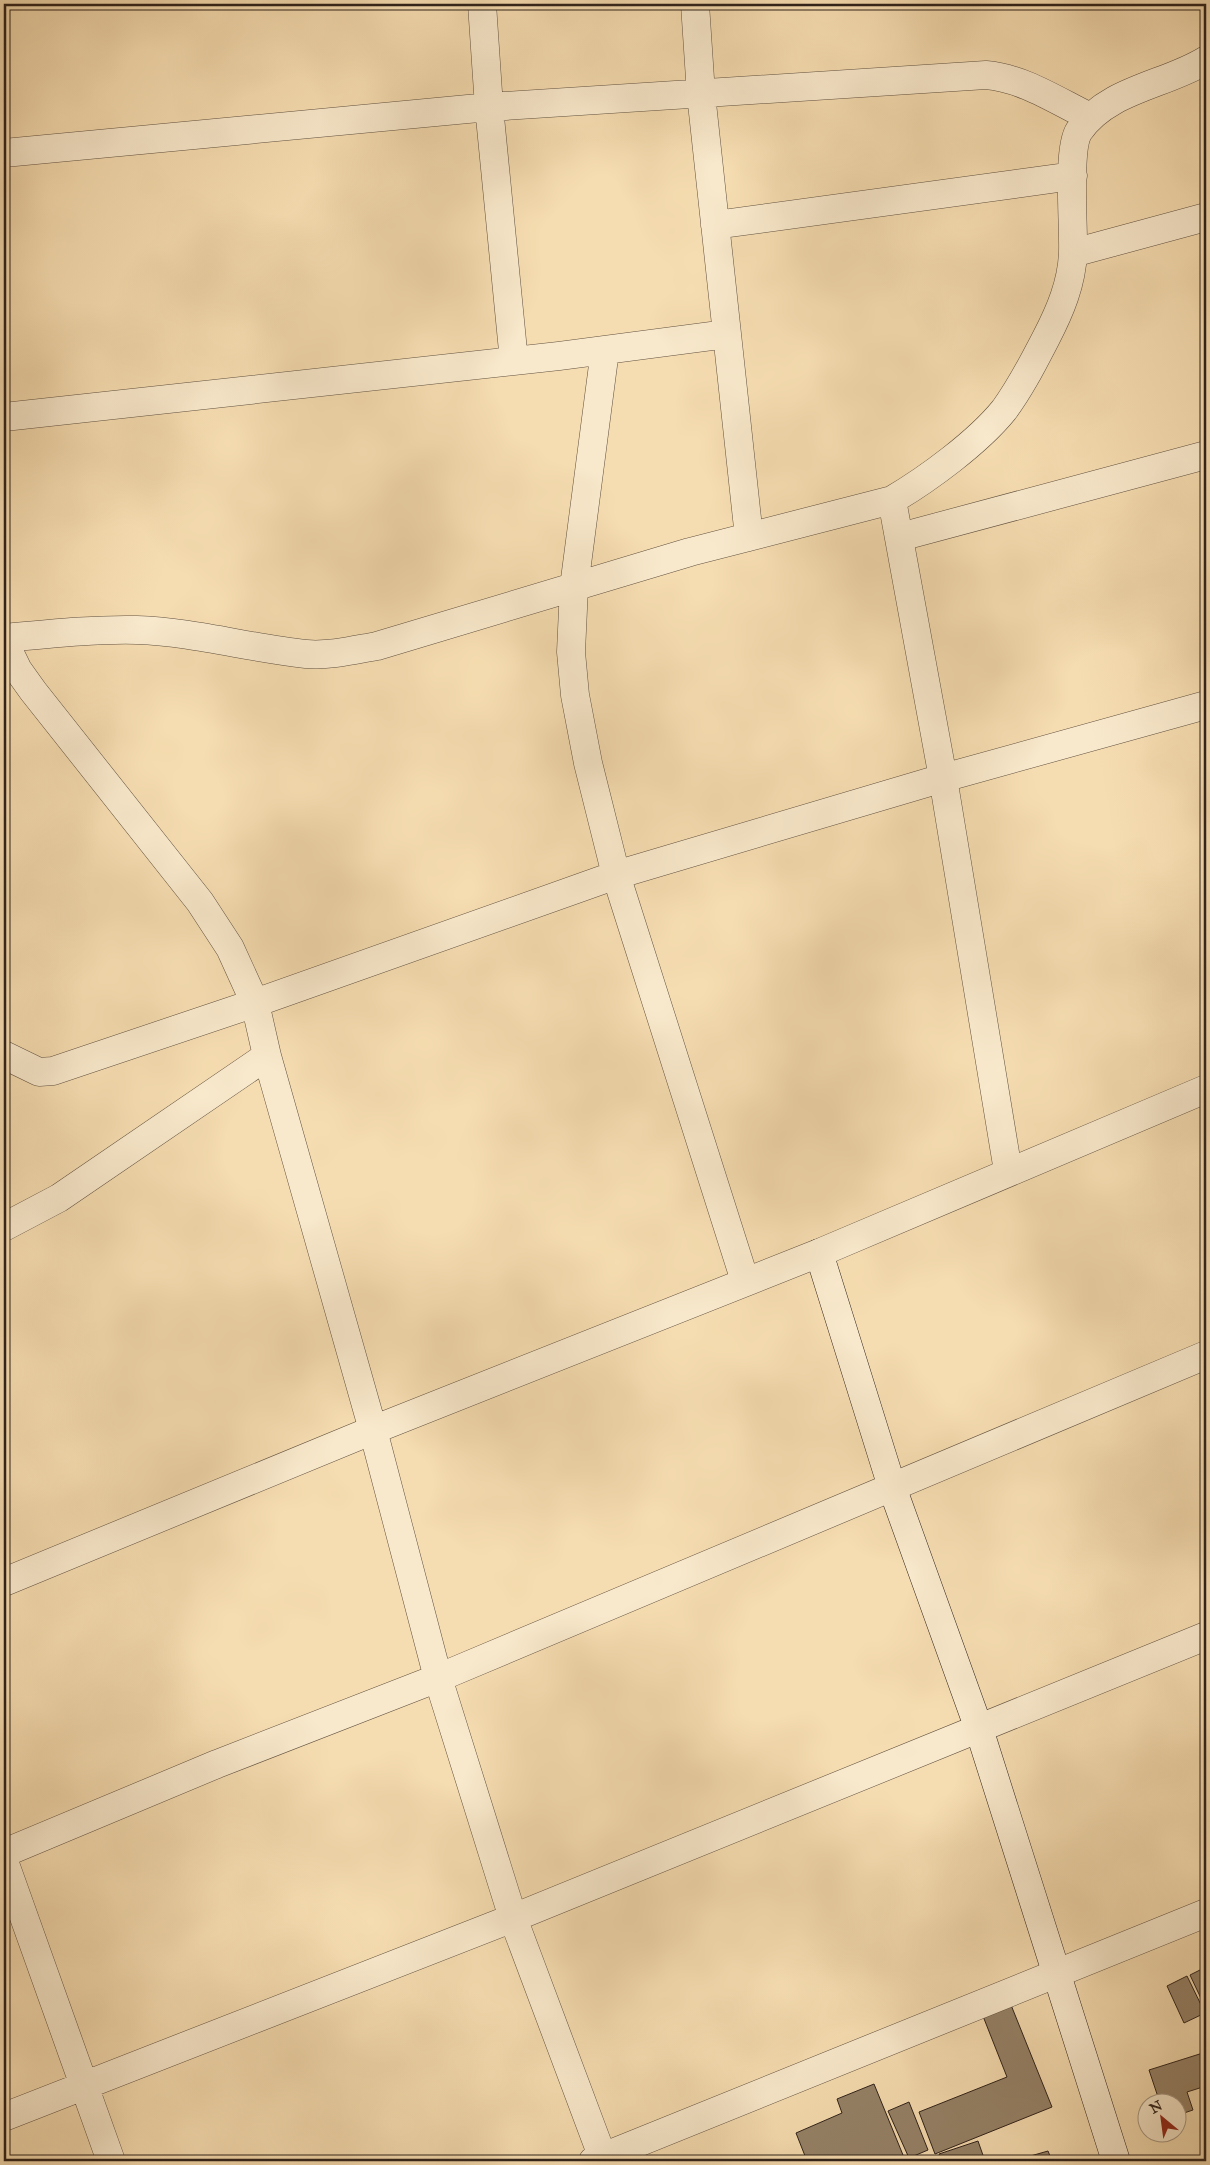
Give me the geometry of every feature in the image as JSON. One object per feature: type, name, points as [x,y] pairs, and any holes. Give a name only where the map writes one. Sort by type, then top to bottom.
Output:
[{"type":"street","points":[[482,4],[489,107],[514,361]]},
{"type":"street","points":[[694,4],[701,94],[749,537]]},
{"type":"street","points":[[1206,60],[1185,73],[1119,98],[1090,117],[1077,133],[1073,156],[1073,254],[1070,277],[1059,313],[1022,384],[1003,411],[973,440],[914,487],[892,500],[690,552],[377,646],[342,653],[307,654],[203,637],[137,630],[75,632],[4,639],[18,670],[34,692],[200,902],[230,948],[255,1003],[267,1056],[373,1430],[438,1678],[513,1918],[600,2160],[1206,1913]]},
{"type":"street","points":[[4,153],[489,107],[986,75],[1002,76],[1020,82],[1090,117]]},
{"type":"street","points":[[716,225],[1073,176]]},
{"type":"street","points":[[1073,254],[1206,217]]},
{"type":"street","points":[[4,417],[514,361],[727,334]]},
{"type":"street","points":[[605,350],[574,587],[571,652],[575,695],[597,801],[616,875],[745,1282]]},
{"type":"street","points":[[900,536],[1206,455]]},
{"type":"street","points":[[892,500],[943,778],[1008,1171]]},
{"type":"street","points":[[4,1055],[39,1072],[53,1071],[255,1003],[616,875],[943,778],[1206,705]]},
{"type":"street","points":[[4,1227],[59,1198],[267,1056]]},
{"type":"street","points":[[4,1582],[373,1430],[819,1253],[1008,1171],[1206,1089]]},
{"type":"street","points":[[819,1253],[892,1487],[979,1729],[1116,2161]]},
{"type":"street","points":[[4,1853],[217,1764],[438,1678],[1206,1355]]},
{"type":"street","points":[[4,2117],[513,1918],[1206,1636]]},
{"type":"street","points":[[4,1861],[111,2161]]},
{"type":"building","points":[[1206,1967],[1206,2009],[1190,1975]]},
{"type":"building","points":[[1187,1976],[1205,2013],[1184,2023],[1167,1986]]},
{"type":"building","points":[[1007,1995],[1052,2107],[935,2154],[919,2112],[1007,2077],[979,2006]]},
{"type":"building","points":[[1206,2052],[1206,2086],[1187,2092],[1156,2092],[1149,2070]]},
{"type":"building","points":[[874,2084],[903,2155],[888,2161],[807,2161],[796,2133],[842,2113],[837,2099]]},
{"type":"building","points":[[1188,2095],[1193,2110],[1188,2112]]},
{"type":"building","points":[[909,2102],[928,2150],[909,2158],[888,2111]]},
{"type":"building","points":[[978,2141],[985,2161],[942,2161],[939,2154]]},
{"type":"building","points":[[1048,2151],[1052,2161],[1013,2161]]}]
